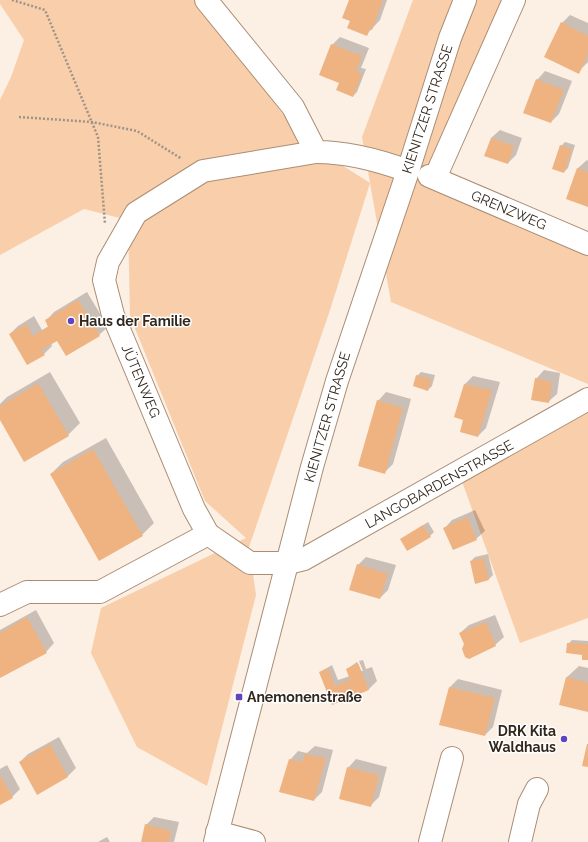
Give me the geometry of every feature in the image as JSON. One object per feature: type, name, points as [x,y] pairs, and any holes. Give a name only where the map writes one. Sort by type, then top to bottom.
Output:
[{"type":"street","points":[[206,0],[293,107],[316,152]]},
{"type":"street","name":"KIENITZER STRASSE","points":[[216,837],[336,381],[408,171],[450,38],[465,0]]},
{"type":"street","name":"KIENITZER STRASSE","points":[[432,177],[514,0]]},
{"type":"street","name":"JÜTENWEG","points":[[288,563],[250,563],[208,534],[194,509],[113,315],[104,280],[108,262],[136,213],[203,171],[316,152],[336,152],[375,160],[408,171]]},
{"type":"street","name":"GRENZWEG","points":[[432,177],[588,244]]},
{"type":"street","name":"LANGOBARDENSTRASSE","points":[[288,563],[304,559],[588,399]]},
{"type":"street","points":[[0,605],[28,592],[100,592],[208,534]]},
{"type":"street","points":[[430,842],[452,758]]},
{"type":"street","points":[[520,842],[529,804],[537,789]]},
{"type":"street","points":[[216,837],[254,842]]},
{"type":"path","points":[[12,0],[45,10],[92,122],[98,137],[105,228]]},
{"type":"path","points":[[18,118],[92,122],[137,131],[203,171]]},
{"type":"shaded area","points":[[0,0],[198,0],[282,113],[313,147],[370,183],[330,310],[249,547],[256,595],[207,786],[137,747],[91,653],[101,608],[246,538],[205,501],[130,316],[128,220],[84,209],[0,255],[0,100],[11,77],[24,40],[0,4]]},
{"type":"shaded area","points":[[413,0],[514,0],[435,178],[588,244],[588,384],[391,302],[362,137]]},
{"type":"shaded area","points":[[588,399],[588,618],[520,643],[459,473]]},
{"type":"building","points":[[349,0],[383,0],[372,30],[370,29],[367,36],[347,28],[350,21],[342,18]]},
{"type":"building","points":[[561,22],[588,36],[588,54],[579,74],[544,57]]},
{"type":"building","points":[[331,44],[362,56],[356,71],[362,74],[353,97],[336,90],[339,83],[319,75]]},
{"type":"building","points":[[536,79],[564,90],[551,123],[523,113]]},
{"type":"building","points":[[491,138],[514,146],[508,164],[484,156]]},
{"type":"building","points":[[560,145],[572,149],[564,173],[552,169]]},
{"type":"building","points":[[577,168],[588,172],[588,207],[566,199]]},
{"type":"building","points":[[78,300],[100,336],[66,356],[57,341],[41,350],[45,355],[27,365],[9,334],[26,324],[33,336],[48,327],[45,320]]},
{"type":"building","points":[[416,375],[431,379],[428,391],[413,386]]},
{"type":"building","points":[[535,378],[552,382],[549,403],[531,400]]},
{"type":"building","points":[[38,383],[69,436],[24,462],[0,420],[0,406]]},
{"type":"building","points":[[464,384],[492,390],[478,437],[460,432],[463,420],[454,417]]},
{"type":"building","points":[[377,400],[403,408],[385,474],[358,466]]},
{"type":"building","points":[[93,449],[143,536],[99,561],[50,474]]},
{"type":"building","points":[[467,517],[477,540],[453,550],[443,528]]},
{"type":"building","points":[[423,525],[431,537],[407,551],[400,539]]},
{"type":"building","points":[[484,558],[489,580],[475,584],[470,561]]},
{"type":"building","points":[[357,564],[388,574],[380,599],[349,590]]},
{"type":"building","points":[[27,617],[47,653],[0,678],[0,633]]},
{"type":"building","points":[[486,622],[496,646],[469,659],[465,657],[462,649],[464,644],[459,633]]},
{"type":"building","points":[[567,643],[588,644],[588,660],[582,660],[582,655],[566,653]]},
{"type":"building","points":[[358,663],[369,690],[332,705],[319,672],[328,668],[335,686],[350,680],[346,669]]},
{"type":"building","points":[[566,677],[588,683],[588,712],[559,705]]},
{"type":"building","points":[[449,687],[495,698],[485,736],[439,725]]},
{"type":"building","points":[[50,744],[68,777],[37,795],[19,762]]},
{"type":"building","points":[[588,744],[588,767],[582,766]]},
{"type":"building","points":[[305,754],[326,758],[314,801],[279,792],[289,759],[302,762]]},
{"type":"building","points":[[347,767],[379,775],[371,807],[339,799]]},
{"type":"building","points":[[0,775],[13,798],[0,805]]},
{"type":"building","points":[[145,824],[171,831],[169,842],[141,842]]},
{"type":"place","name":"Haus der Familie","points":[[71,321]]},
{"type":"place","name":"Anemonenstraße","points":[[239,697]]},
{"type":"place","name":"DRK Kita Waldhaus","points":[[564,739]]}]
